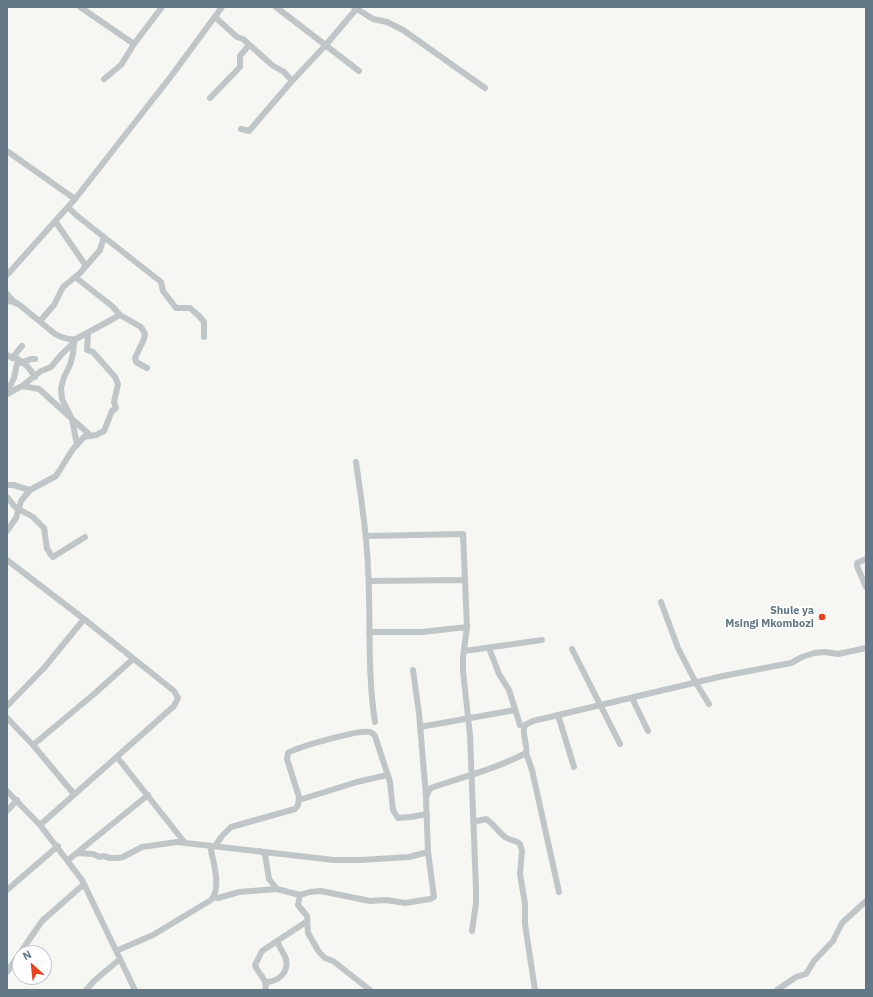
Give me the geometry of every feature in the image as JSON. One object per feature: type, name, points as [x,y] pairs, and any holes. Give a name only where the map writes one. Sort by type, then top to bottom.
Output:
[{"type":"street","points":[[80,7],[134,44]]},
{"type":"street","points":[[104,79],[120,65],[162,7]]},
{"type":"street","points":[[7,275],[75,199],[172,75],[222,7]]},
{"type":"street","points":[[276,7],[359,71]]},
{"type":"street","points":[[241,129],[248,131],[325,45],[356,7],[373,19],[388,22],[403,30],[484,88]]},
{"type":"street","points":[[214,17],[272,65],[284,72],[292,81]]},
{"type":"street","points":[[210,98],[240,68],[240,56],[249,45]]},
{"type":"street","points":[[7,151],[75,199]]},
{"type":"street","points":[[68,207],[76,215],[161,282],[163,291],[176,308],[190,308],[200,316],[204,322],[204,337]]},
{"type":"street","points":[[55,221],[86,266]]},
{"type":"street","points":[[40,321],[54,305],[64,287],[100,250],[104,237]]},
{"type":"street","points":[[75,277],[112,306],[120,315],[141,327],[145,334],[135,358],[136,362],[148,368]]},
{"type":"street","points":[[7,294],[14,305]]},
{"type":"street","points":[[7,301],[40,321],[61,337],[75,341]]},
{"type":"street","points":[[7,393],[20,387],[41,371],[52,366],[75,341],[120,315]]},
{"type":"street","points":[[7,531],[16,518],[21,501],[30,490],[56,476],[84,437],[104,431],[112,411],[116,408],[114,402],[118,384],[109,369],[93,352],[87,350],[88,333]]},
{"type":"street","points":[[75,341],[70,365],[64,377],[61,388],[62,399],[72,419],[77,445]]},
{"type":"street","points":[[7,393],[9,383],[15,373],[15,359],[22,346]]},
{"type":"street","points":[[15,359],[28,366],[35,377]]},
{"type":"street","points":[[15,359],[36,359]]},
{"type":"street","points":[[9,383],[20,387],[39,389],[91,436]]},
{"type":"street","points":[[356,462],[366,536],[369,581],[370,689],[374,722]]},
{"type":"street","points":[[7,485],[13,485],[30,490]]},
{"type":"street","points":[[7,497],[15,507],[33,517],[44,528],[47,549],[53,557],[85,537]]},
{"type":"street","points":[[366,536],[463,534],[466,627],[463,671],[469,718],[476,903],[472,931]]},
{"type":"street","points":[[866,559],[857,563],[857,566],[866,587]]},
{"type":"street","points":[[7,560],[174,691],[178,698],[174,706],[40,825]]},
{"type":"street","points":[[369,581],[464,580]]},
{"type":"street","points":[[661,602],[678,648],[696,683],[709,704]]},
{"type":"street","points":[[7,706],[44,668],[84,619]]},
{"type":"street","points":[[369,632],[422,632],[466,627]]},
{"type":"street","points":[[464,651],[542,640]]},
{"type":"street","points":[[488,648],[499,674],[509,690],[520,725]]},
{"type":"street","points":[[559,892],[532,770],[526,753],[523,729],[525,725],[533,721],[558,715],[791,663],[814,653],[825,652],[838,654],[866,648]]},
{"type":"street","points":[[572,649],[620,744]]},
{"type":"street","points":[[34,745],[133,659]]},
{"type":"street","points":[[214,897],[218,898],[239,892],[277,890],[300,895],[321,891],[370,901],[386,900],[405,903],[434,897],[428,852],[426,799],[420,727],[413,670]]},
{"type":"street","points":[[632,698],[648,731]]},
{"type":"street","points":[[420,727],[515,710]]},
{"type":"street","points":[[558,715],[574,767]]},
{"type":"street","points":[[7,718],[34,745],[74,794]]},
{"type":"street","points":[[116,951],[153,935],[214,897],[216,890],[213,846],[231,828],[294,809],[298,805],[299,800],[287,759],[288,753],[293,750],[361,732],[370,732],[376,736],[390,782],[393,810],[398,818],[427,814]]},
{"type":"street","points":[[426,799],[431,788],[470,775],[526,753]]},
{"type":"street","points":[[117,757],[185,843]]},
{"type":"street","points":[[299,800],[357,782],[387,775]]},
{"type":"street","points":[[7,791],[17,800],[58,846],[84,884],[135,990]]},
{"type":"street","points":[[68,860],[148,796]]},
{"type":"street","points":[[7,811],[17,800]]},
{"type":"street","points":[[473,822],[486,819],[491,822],[498,832],[507,838],[516,840],[520,844],[522,851],[520,874],[535,990]]},
{"type":"street","points":[[76,853],[118,858],[142,847],[177,842],[334,860],[409,857],[428,852]]},
{"type":"street","points":[[7,890],[58,846]]},
{"type":"street","points":[[260,851],[265,854],[269,879],[277,890]]},
{"type":"street","points":[[26,945],[42,921],[84,884]]},
{"type":"street","points":[[300,895],[298,905],[307,916],[306,922],[308,933],[319,952],[325,958],[333,961],[370,990]]},
{"type":"street","points":[[777,990],[796,977],[806,974],[814,961],[833,941],[842,924],[866,901]]},
{"type":"street","points":[[265,990],[265,982],[257,971],[255,965],[262,951],[306,922]]},
{"type":"street","points":[[265,982],[277,980],[283,975],[286,968],[286,959],[277,941]]},
{"type":"street","points":[[86,990],[94,981],[120,959]]},
{"type":"place","name":"Shule ya Msingi Mkombozi","points":[[822,617]]}]
